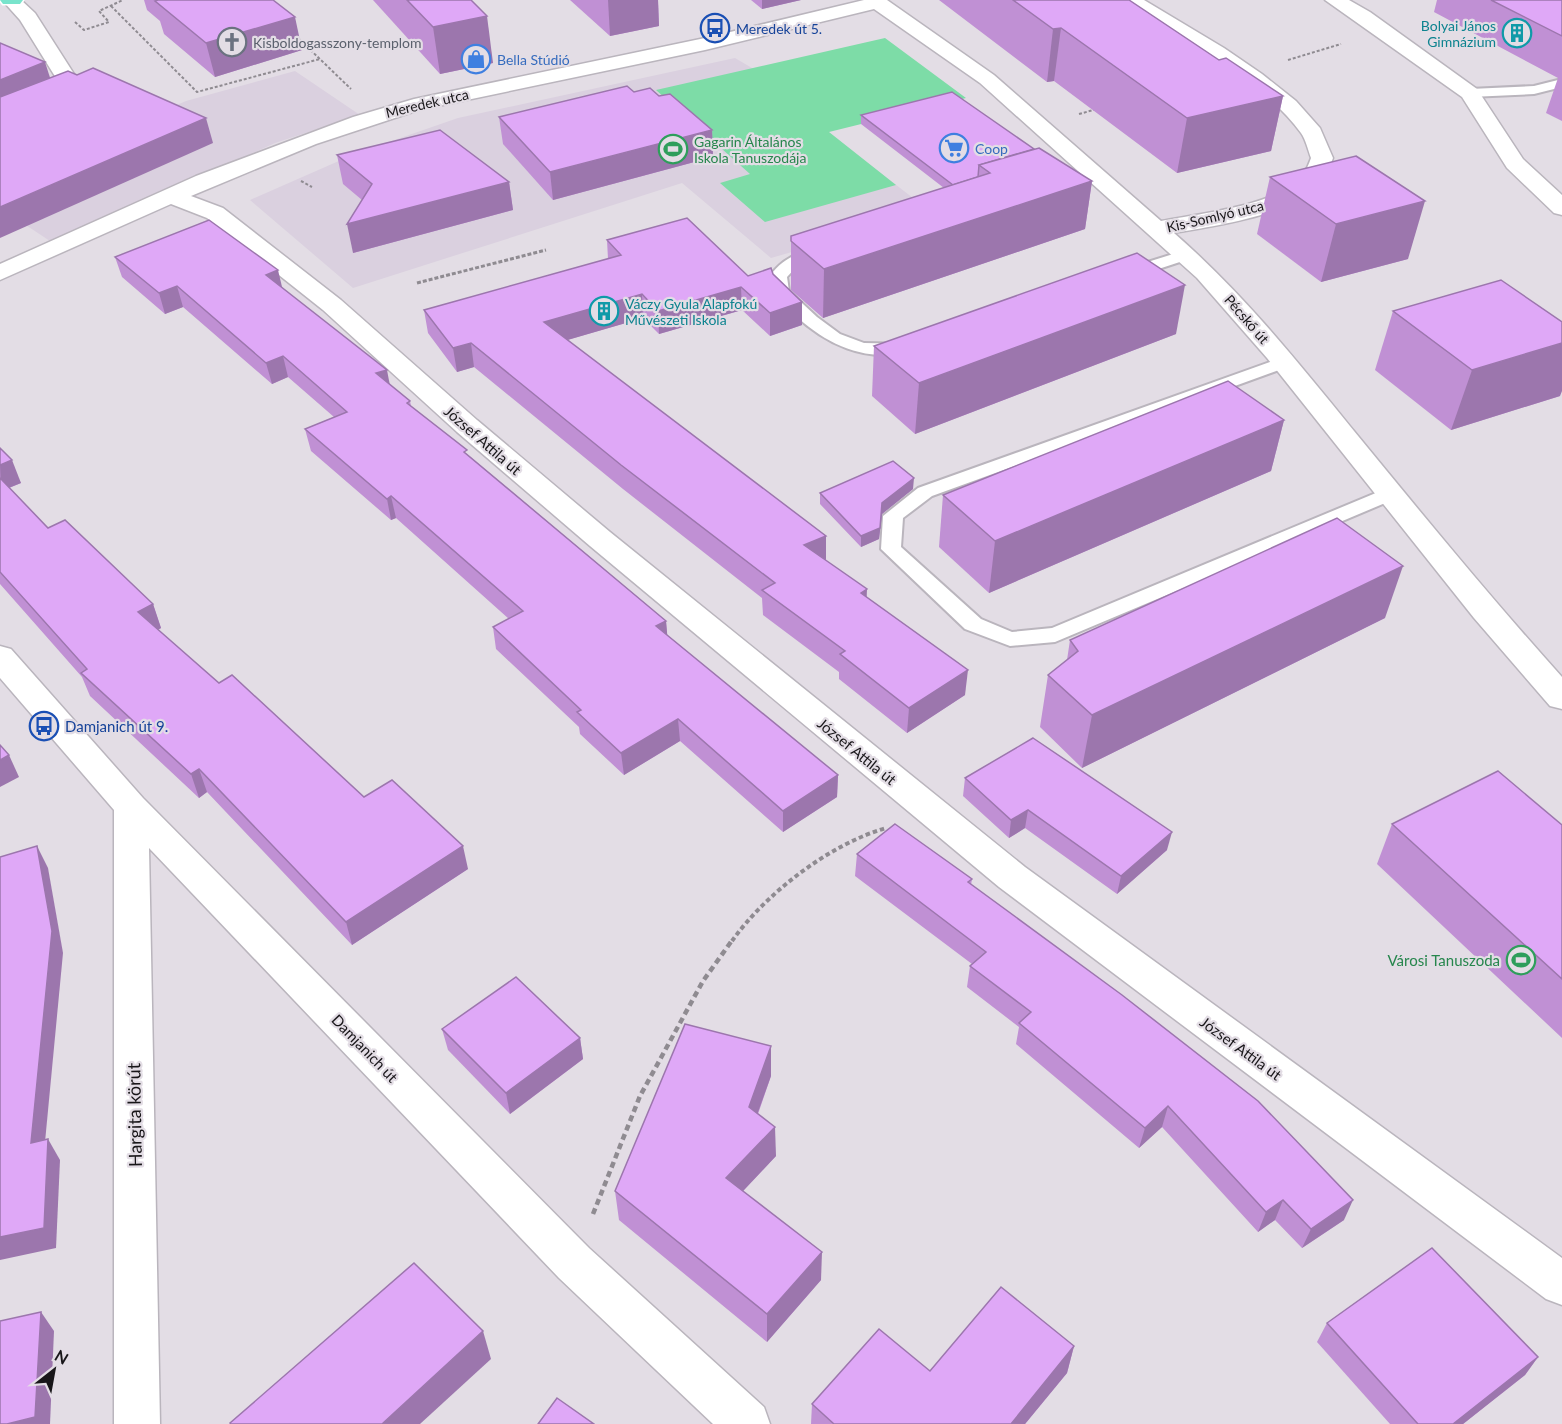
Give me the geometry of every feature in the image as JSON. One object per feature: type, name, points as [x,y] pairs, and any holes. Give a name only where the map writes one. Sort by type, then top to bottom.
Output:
[{"type":"street","points":[[0,119],[73,88],[28,17],[11,0]]},
{"type":"street","name":"Kis-Somlyó utca","points":[[1130,0],[1207,45],[1281,98],[1302,118],[1316,137],[1322,154],[1321,170],[1314,179],[1302,188],[1266,205],[1156,229]]},
{"type":"street","points":[[1335,0],[1363,16],[1470,93],[1515,163],[1562,208]]},
{"type":"street","name":"Pécskő út","points":[[875,1],[987,79],[1078,174],[1156,229],[1231,300],[1485,611],[1562,698]]},
{"type":"street","name":"Meredek utca","points":[[0,273],[257,158],[378,115],[414,105],[705,44],[875,1]]},
{"type":"street","name":"József Attila út","points":[[171,196],[215,213],[332,305],[467,426],[600,539],[1012,877],[1562,1284]]},
{"type":"street","name":"Damjanich út","points":[[0,657],[131,807],[574,1263],[747,1424]]},
{"type":"street","name":"Hargita körút","points":[[131,807],[137,1424]]},
{"type":"lane","points":[[1470,93],[1534,90],[1562,83]]},
{"type":"lane","points":[[828,250],[794,260],[778,276],[781,292],[811,321],[834,338],[862,348],[898,350],[920,342]]},
{"type":"lane","points":[[1109,280],[1186,255]]},
{"type":"lane","points":[[1284,363],[925,492],[893,516],[891,549],[973,624],[1010,639],[1055,635],[1390,494]]},
{"type":"path","points":[[84,30],[109,22],[99,11],[123,0]]},
{"type":"path","points":[[111,6],[196,92],[321,59]]},
{"type":"path","points":[[290,30],[378,115]]},
{"type":"path","points":[[417,283],[546,250]]},
{"type":"path","points":[[574,1263],[640,1096],[703,981],[749,917],[814,863],[854,840],[865,834],[934,814]]},
{"type":"shaded area","points":[[735,58],[752,68],[828,132],[931,212],[771,258],[682,183],[353,288],[250,200],[357,153],[458,118]]},
{"type":"shaded area","points":[[295,71],[360,115],[275,143],[53,243],[0,208],[0,181],[186,101]]},
{"type":"green space","points":[[885,38],[966,98],[829,132],[896,185],[765,222],[720,183],[750,174],[656,90]]},
{"type":"building","points":[[273,0],[295,17],[206,43],[155,1]]},
{"type":"building","points":[[407,0],[471,0],[487,16],[433,27]]},
{"type":"building","points":[[1013,0],[1129,0],[1219,60],[1226,58],[1283,96],[1187,118],[1061,28],[1053,29]]},
{"type":"building","points":[[1491,0],[1562,0],[1562,36]]},
{"type":"building","points":[[0,43],[45,62],[0,80]]},
{"type":"building","points":[[93,68],[206,118],[0,207],[0,97],[68,71],[77,75]]},
{"type":"building","points":[[627,86],[634,92],[650,88],[659,96],[670,94],[712,130],[550,172],[499,117]]},
{"type":"building","name":"Coop","points":[[952,92],[1034,149],[979,165],[978,177],[953,185],[861,115]]},
{"type":"building","points":[[440,130],[509,182],[347,224],[372,184],[337,155]]},
{"type":"building","points":[[1039,148],[1092,181],[824,269],[791,241],[791,236],[990,173],[979,165]]},
{"type":"building","points":[[1356,156],[1425,201],[1336,224],[1270,177]]},
{"type":"building","points":[[687,218],[748,276],[771,268],[773,274],[802,302],[770,313],[741,287],[658,311],[642,294],[544,322],[826,536],[804,545],[867,589],[861,593],[968,670],[909,708],[840,654],[845,651],[762,590],[775,583],[621,465],[471,343],[453,348],[424,310],[621,255],[607,240]]},
{"type":"building","points":[[209,220],[278,270],[266,275],[387,370],[376,373],[410,401],[407,403],[467,450],[464,452],[666,621],[656,626],[838,775],[783,811],[678,719],[621,753],[577,712],[581,710],[493,627],[523,611],[391,496],[387,499],[305,429],[347,412],[283,356],[266,363],[177,286],[159,293],[115,257]]},
{"type":"building","points":[[1137,253],[1185,285],[919,383],[874,346]]},
{"type":"building","points":[[1501,280],[1562,322],[1562,343],[1472,370],[1393,311]]},
{"type":"building","points":[[1228,381],[1284,420],[995,541],[943,495]]},
{"type":"building","points":[[0,448],[12,460],[0,465]]},
{"type":"building","points":[[893,461],[914,478],[882,503],[880,528],[861,536],[820,493]]},
{"type":"building","points":[[0,478],[48,528],[65,520],[153,604],[138,612],[219,683],[232,675],[364,797],[392,780],[463,846],[346,922],[199,769],[191,774],[81,673],[87,669],[0,572]]},
{"type":"building","points":[[1337,518],[1403,566],[1092,715],[1048,675],[1078,651],[1070,640]]},
{"type":"building","points":[[1033,738],[1172,832],[1121,876],[1028,810],[1011,820],[965,778]]},
{"type":"building","points":[[0,745],[9,755],[0,760]]},
{"type":"building","points":[[1498,771],[1562,825],[1562,979],[1392,824]]},
{"type":"building","points":[[895,824],[972,879],[968,882],[1122,995],[1258,1101],[1353,1200],[1311,1229],[1283,1200],[1266,1212],[1168,1106],[1145,1128],[1019,1023],[1031,1012],[970,966],[986,952],[857,854]]},
{"type":"building","points":[[37,846],[52,931],[31,1143],[48,1139],[44,1228],[0,1237],[0,857]]},
{"type":"building","points":[[516,977],[580,1038],[506,1093],[442,1029]]},
{"type":"building","points":[[685,1024],[771,1046],[749,1107],[775,1127],[726,1178],[822,1252],[767,1314],[615,1191]]},
{"type":"building","points":[[1432,1248],[1538,1357],[1453,1424],[1418,1424],[1327,1323]]},
{"type":"building","points":[[414,1263],[483,1331],[382,1424],[230,1423]]},
{"type":"building","points":[[1001,1287],[1074,1346],[1011,1424],[834,1424],[812,1404],[879,1329],[930,1371]]},
{"type":"building","points":[[41,1312],[35,1417],[0,1424],[0,1321]]},
{"type":"building","points":[[557,1398],[594,1424],[538,1424]]},
{"type":"place","name":"Meredek út 5.","points":[[715,28]]},
{"type":"place","name":"Bolyai János Gimnázium","points":[[1517,33]]},
{"type":"place","name":"Kisboldogasszony-templom","points":[[232,42]]},
{"type":"place","name":"Bella Stúdió","points":[[476,59]]},
{"type":"place","name":"Coop","points":[[954,148]]},
{"type":"place","name":"Gagarin Általános Iskola Tanuszodája","points":[[673,149]]},
{"type":"place","name":"Váczy Gyula Alapfokú Művészeti Iskola","points":[[604,311]]},
{"type":"place","name":"Damjanich út 9.","points":[[44,726]]},
{"type":"place","name":"Városi Tanuszoda","points":[[1521,960]]}]
